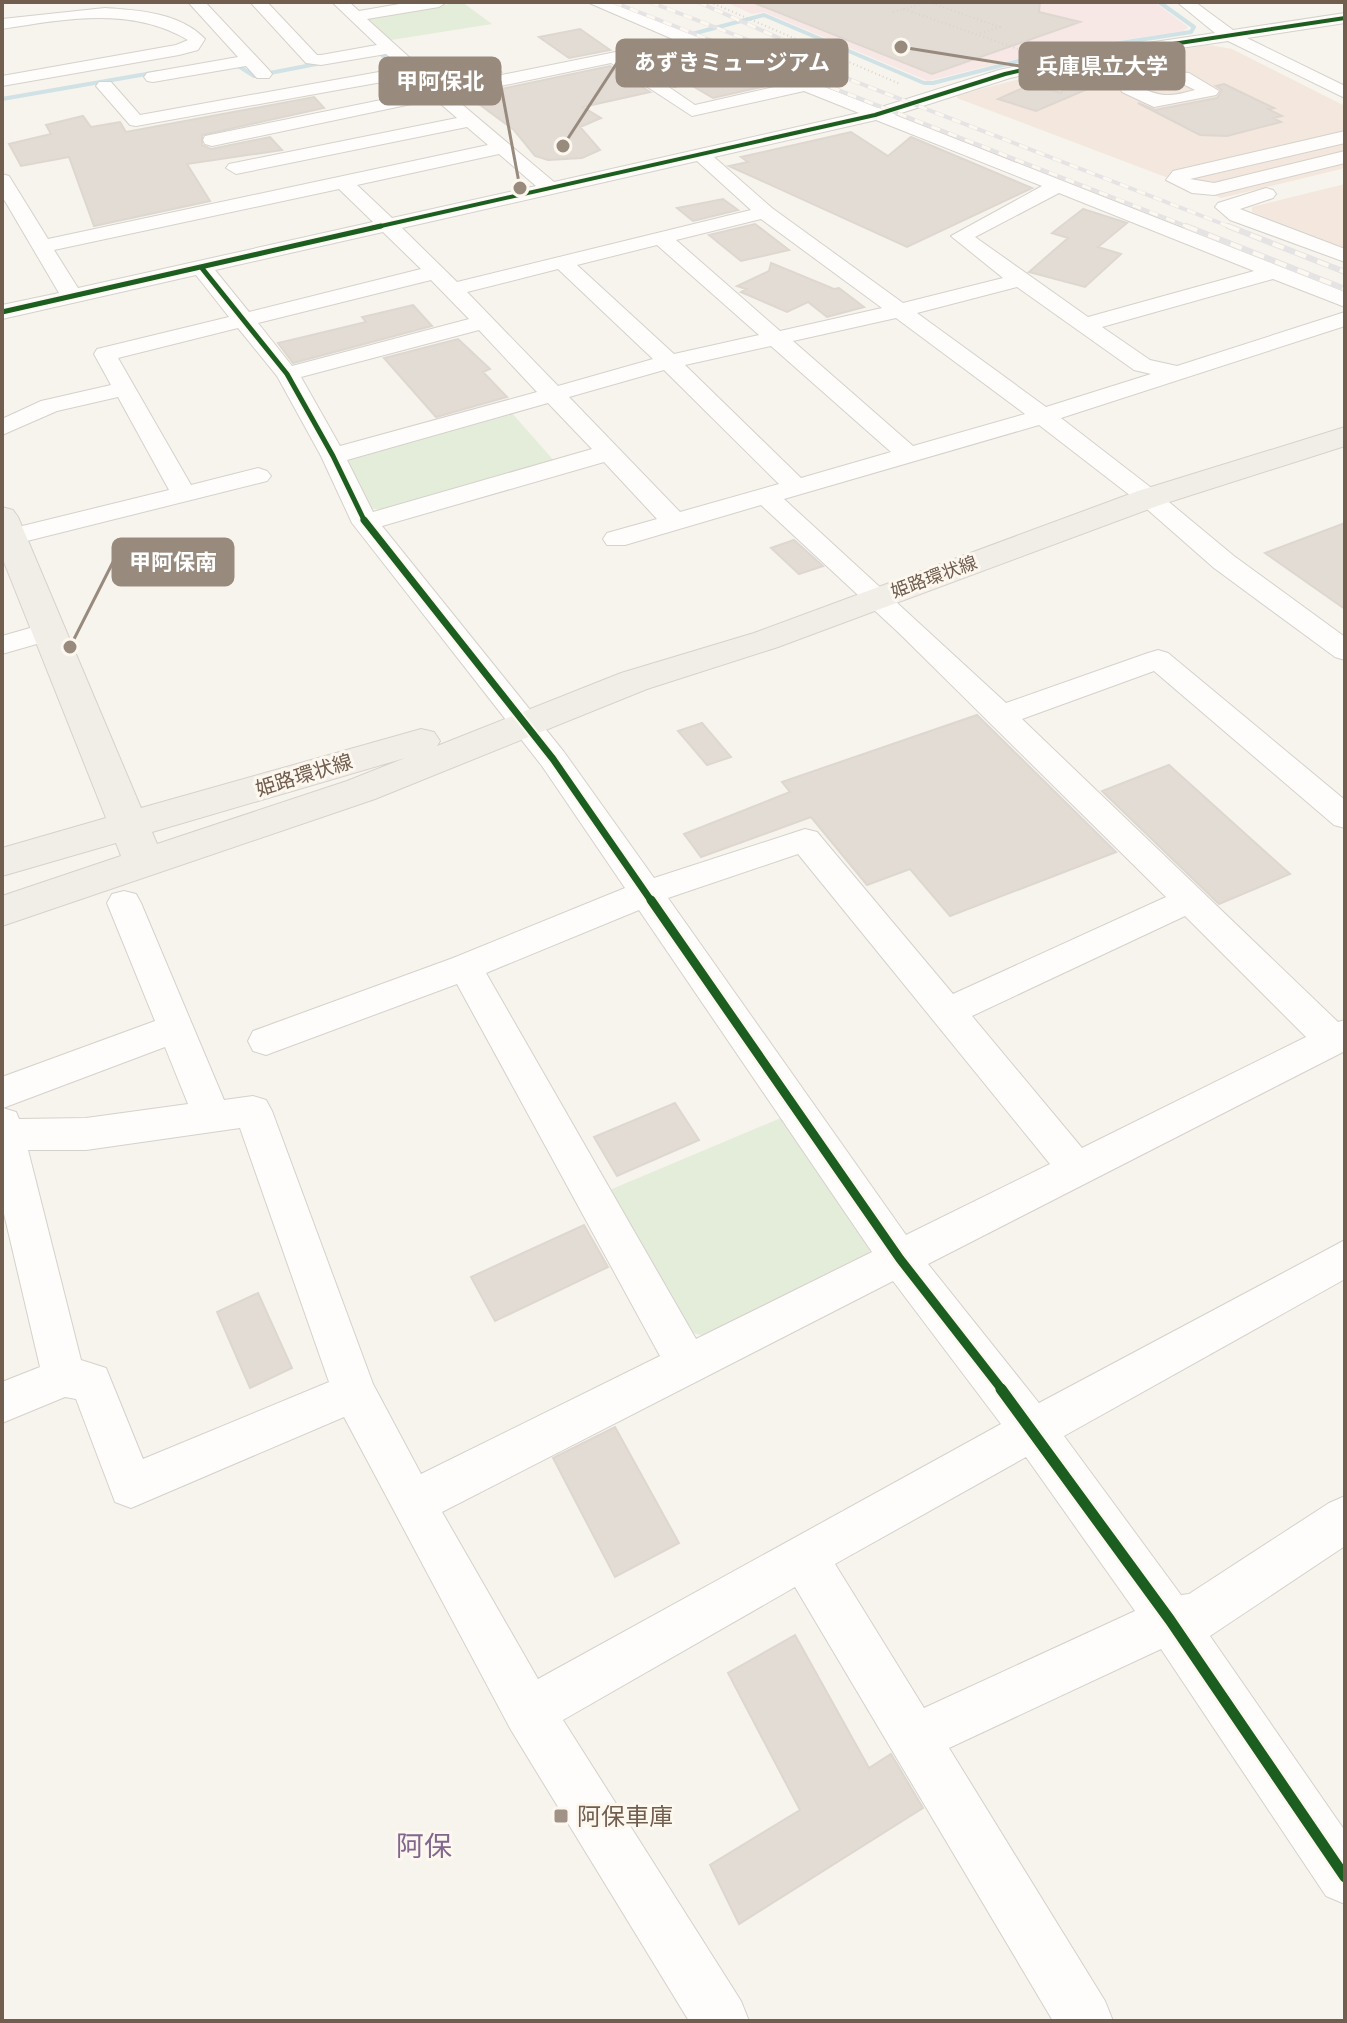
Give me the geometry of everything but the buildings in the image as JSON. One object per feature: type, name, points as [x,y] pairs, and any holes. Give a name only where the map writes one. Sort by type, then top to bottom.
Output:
[{"type":"main road","name":"姫路環状線","points":[[2,911],[361,790],[634,681],[766,640],[1149,498],[1345,436]]},
{"type":"main road","points":[[6,527],[144,864]]},
{"type":"main road","name":"姫路環状線","points":[[2,862],[375,753],[457,732],[526,726]]},
{"type":"street","points":[[340,2],[390,48],[406,73],[440,95],[550,188]]},
{"type":"street","points":[[355,16],[439,2]]},
{"type":"street","points":[[595,2],[1345,300]]},
{"type":"street","points":[[1185,2],[1229,35],[1345,93]]},
{"type":"street","points":[[256,3],[312,59],[390,48]]},
{"type":"street","points":[[2,24],[130,4],[151,18]]},
{"type":"street","points":[[206,7],[284,95]]},
{"type":"street","points":[[1304,8],[1341,21]]},
{"type":"street","points":[[40,18],[61,43],[102,81],[136,121],[406,73]]},
{"type":"street","points":[[2,81],[102,81],[199,60],[207,55],[182,22],[151,18],[88,39],[111,52],[155,40],[179,50]]},
{"type":"street","points":[[2,312],[875,115],[1005,74],[1101,54],[1341,21]]},
{"type":"street","points":[[102,81],[192,46],[197,39]]},
{"type":"street","points":[[212,140],[693,41]]},
{"type":"street","points":[[1101,54],[1141,74],[1183,77],[1210,91],[1154,102],[1138,98],[1128,88],[1127,83],[1141,74]]},
{"type":"street","points":[[615,58],[692,111],[804,86]]},
{"type":"street","points":[[2,93],[250,60]]},
{"type":"street","points":[[195,111],[212,140],[263,199]]},
{"type":"street","points":[[236,168],[471,121]]},
{"type":"street","points":[[1299,133],[1345,157]]},
{"type":"street","points":[[1345,137],[1180,175],[1176,180],[1199,189],[1214,189],[1345,157]]},
{"type":"street","points":[[43,246],[502,148]]},
{"type":"street","points":[[1224,151],[1295,187]]},
{"type":"street","points":[[700,154],[765,212],[1043,416],[1149,498],[1224,562],[1345,651]]},
{"type":"street","points":[[1345,176],[1225,207],[1237,216],[1345,256]]},
{"type":"street","points":[[2,180],[72,296]]},
{"type":"street","points":[[343,182],[453,289],[675,522]]},
{"type":"street","points":[[1058,186],[961,236],[1142,365],[1178,373]]},
{"type":"street","points":[[453,289],[765,212]]},
{"type":"street","points":[[662,239],[908,454]]},
{"type":"street","points":[[563,263],[795,486]]},
{"type":"street","points":[[201,267],[287,374],[333,456],[365,523],[526,726],[647,893],[758,1058],[900,1259],[1034,1432],[1170,1620],[1345,1877]]},
{"type":"street","points":[[184,494],[105,354],[436,272]]},
{"type":"street","points":[[1084,325],[1275,272]]},
{"type":"street","points":[[333,456],[669,362],[899,311],[1020,280]]},
{"type":"street","points":[[616,539],[1043,416],[1345,319]]},
{"type":"street","points":[[287,374],[485,322]]},
{"type":"street","points":[[2,428],[49,406],[123,389]]},
{"type":"street","points":[[365,523],[610,452]]},
{"type":"street","points":[[6,527],[184,494],[258,476]]},
{"type":"street","points":[[412,1503],[1339,1037],[1188,901],[880,596],[765,495]]},
{"type":"street","points":[[2,645],[51,631]]},
{"type":"street","points":[[1003,715],[1158,659],[1345,817]]},
{"type":"street","points":[[266,1041],[465,967],[647,893],[805,840],[1077,1169]]},
{"type":"street","points":[[947,1012],[1188,901]]},
{"type":"street","points":[[124,903],[213,1118]]},
{"type":"street","points":[[465,967],[688,1365]]},
{"type":"street","points":[[2,1093],[176,1028]]},
{"type":"street","points":[[64,1377],[4,1129],[86,1134],[253,1111],[354,1392],[529,1712],[721,2021]]},
{"type":"street","points":[[529,1712],[803,1556],[1343,1262]]},
{"type":"street","points":[[2,1403],[64,1377],[91,1382],[131,1486],[354,1392]]},
{"type":"street","points":[[914,1738],[1170,1620],[1196,1618],[1345,1519]]},
{"type":"street","points":[[803,1556],[1085,2021]]},
{"type":"path","points":[[710,2],[929,96]]},
{"type":"path","points":[[893,12],[927,2],[1000,27]]},
{"type":"path","points":[[904,9],[1018,49],[1028,45]]},
{"type":"path","points":[[977,34],[1006,25]]},
{"type":"path","points":[[993,45],[1000,42]]},
{"type":"shaded area","points":[[1154,2],[1188,27],[1183,31],[1044,52],[928,81],[764,12],[752,14],[728,3]]},
{"type":"shaded area","points":[[1208,45],[1232,49],[1345,106],[1345,168],[1221,198],[957,98],[958,95],[1067,67]]},
{"type":"shaded area","points":[[1345,184],[1345,248],[1252,212],[1252,207]]},
{"type":"green space","points":[[462,2],[492,24],[391,40],[367,18]]},
{"type":"green space","points":[[511,412],[556,463],[384,510],[368,508],[345,462],[350,455]]},
{"type":"green space","points":[[788,1115],[873,1241],[867,1257],[706,1336],[683,1331],[605,1192]]},
{"type":"waterway","points":[[658,43],[764,15],[924,83],[933,83],[1042,55],[1191,32],[1194,27],[1159,2]]},
{"type":"waterway","points":[[373,54],[381,54],[418,89],[432,88]]},
{"type":"waterway","points":[[232,62],[254,76],[327,62]]},
{"type":"waterway","points":[[2,99],[158,72]]},
{"type":"railway","points":[[613,2],[1191,228]]},
{"type":"railway","points":[[650,2],[1233,228]]},
{"type":"railway","points":[[698,2],[826,59]]},
{"type":"railway","points":[[1186,226],[1345,289]]},
{"type":"railway","points":[[1228,226],[1345,272]]},
{"type":"cycle path","points":[[2,312],[875,115],[1005,74],[1067,60],[1345,18]]},
{"type":"cycle path","points":[[201,267],[287,374],[333,456],[365,523],[553,759],[900,1259],[1034,1432],[1170,1620],[1345,1877]]},
{"type":"place","name":"兵庫県立大学","points":[[901,47]]},
{"type":"place","name":"あずきミュージアム","points":[[563,146]]},
{"type":"place","name":"甲阿保北","points":[[520,188]]},
{"type":"place","name":"甲阿保南","points":[[70,647]]},
{"type":"place","name":"阿保車庫","points":[[561,1816]]},
{"type":"district","name":"阿保","points":[[424,1846]]}]
